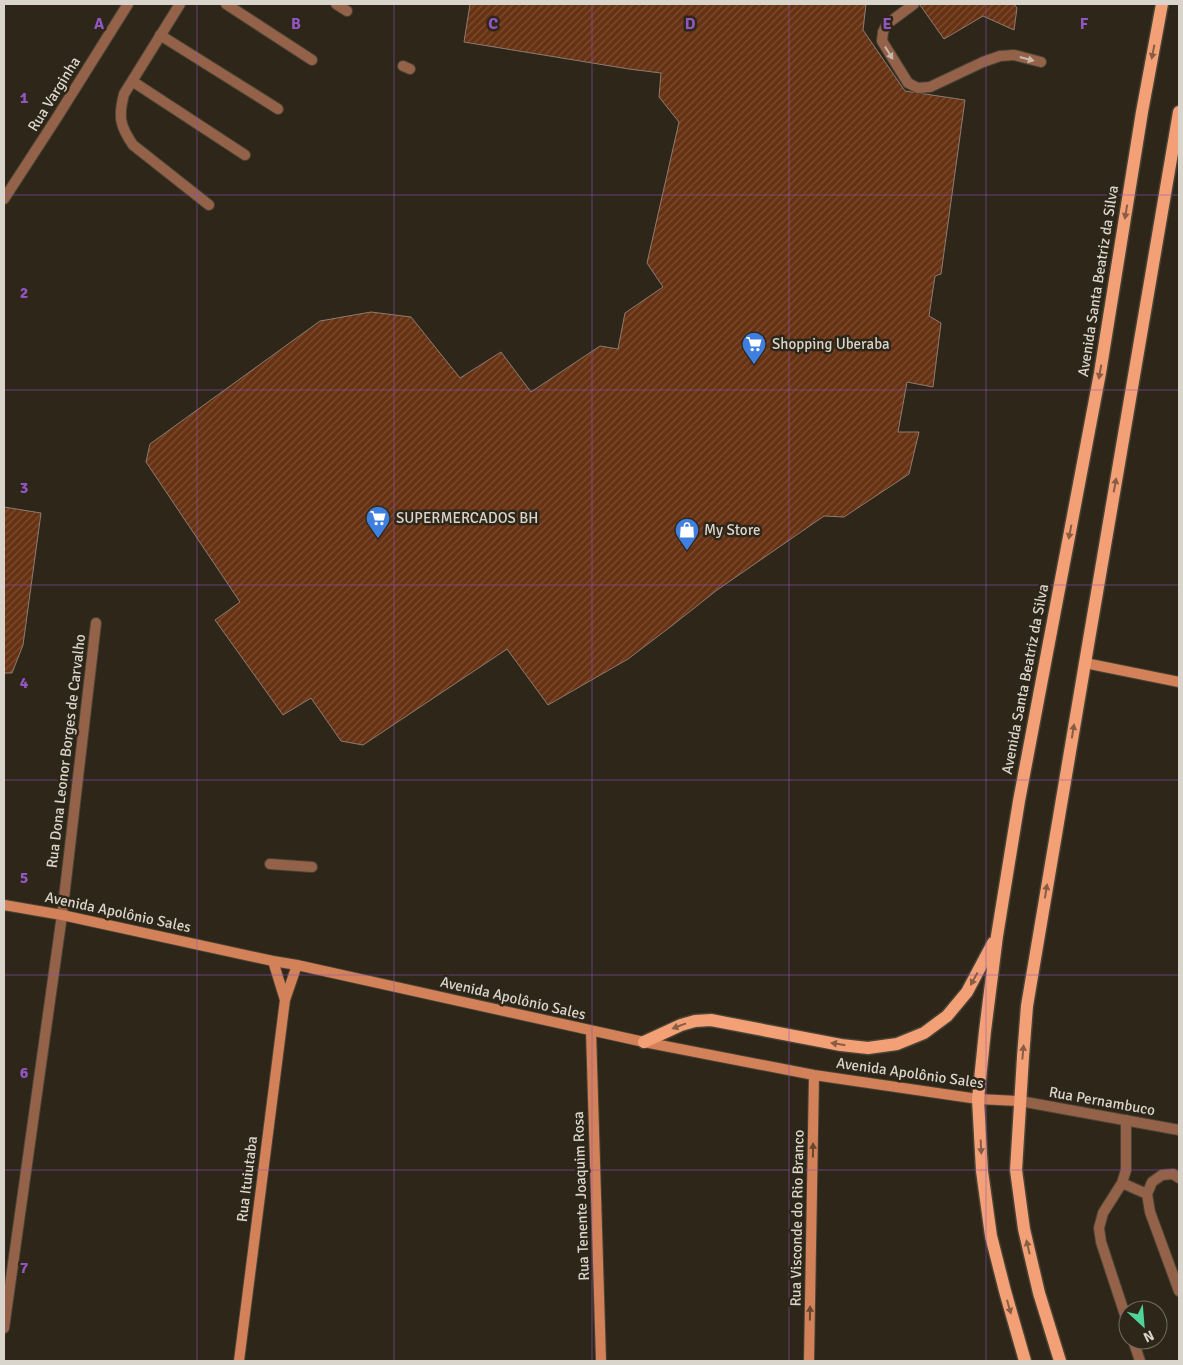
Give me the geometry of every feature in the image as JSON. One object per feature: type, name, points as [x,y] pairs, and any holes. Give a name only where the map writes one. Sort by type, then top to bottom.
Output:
[{"type":"main road","name":"Avenida Santa Beatriz da Silva","points":[[1025,1361],[991,1236],[982,1171],[978,1098],[997,936],[1019,801],[1100,373],[1142,112],[1162,4]]},
{"type":"main road","points":[[1060,1361],[1038,1293],[1024,1230],[1016,1170],[1027,1006],[1179,112]]},
{"type":"main road","points":[[644,1042],[681,1025],[695,1021],[711,1020],[841,1045],[868,1048],[897,1044],[924,1032],[947,1016],[967,992],[997,936]]},
{"type":"street","name":"Rua Varginha","points":[[4,199],[128,4]]},
{"type":"street","points":[[180,4],[124,94],[120,109],[122,123],[133,145],[209,205]]},
{"type":"street","points":[[226,4],[312,60]]},
{"type":"street","points":[[336,4],[347,11]]},
{"type":"street","points":[[914,4],[887,24],[883,32],[882,41],[908,83],[918,88],[930,87],[1000,56],[1014,55],[1041,62]]},
{"type":"street","points":[[160,35],[278,109]]},
{"type":"street","points":[[132,81],[245,155]]},
{"type":"street","name":"Rua Dona Leonor Borges de Carvalho","points":[[4,1328],[62,915],[96,623]]},
{"type":"street","points":[[1085,663],[1179,682]]},
{"type":"street","points":[[270,864],[312,867]]},
{"type":"street","name":"Avenida Apolônio Sales","points":[[4,905],[62,915],[297,965],[591,1031],[814,1075],[978,1098],[1020,1101]]},
{"type":"street","name":"Rua Ituiutaba","points":[[273,961],[285,1000]]},
{"type":"street","name":"Rua Ituiutaba","points":[[240,1361],[285,1000],[297,965]]},
{"type":"street","name":"Rua Tenente Joaquim Rosa","points":[[591,1031],[601,1361]]},
{"type":"street","name":"Rua Visconde do Rio Branco","points":[[809,1361],[814,1075]]},
{"type":"street","name":"Rua Pernambuco","points":[[1020,1101],[1179,1130]]},
{"type":"street","points":[[1120,1300],[1098,1228],[1103,1213],[1122,1183],[1126,1170],[1126,1120]]},
{"type":"street","points":[[1179,1178],[1173,1174],[1162,1175],[1152,1182],[1147,1194],[1150,1212],[1179,1291]]},
{"type":"street","points":[[1122,1183],[1147,1194]]},
{"type":"building","name":"Shopping Uberaba","points":[[470,4],[866,4],[863,30],[905,91],[965,100],[941,274],[935,276],[929,316],[941,323],[933,387],[907,382],[898,432],[919,432],[909,474],[844,517],[824,516],[717,590],[628,659],[548,705],[507,649],[363,745],[341,741],[311,698],[283,715],[215,620],[240,602],[146,462],[150,444],[320,321],[371,312],[411,317],[460,378],[501,352],[531,392],[600,346],[618,349],[625,313],[663,287],[647,263],[679,122],[659,97],[661,73],[464,42]]},
{"type":"building","points":[[1014,4],[1017,8],[1014,30],[983,16],[944,39],[920,5]]},
{"type":"building","points":[[4,507],[41,513],[23,645],[12,673],[4,673]]},
{"type":"place","name":"Shopping Uberaba","points":[[754,365]]},
{"type":"place","name":"SUPERMERCADOS BH","points":[[378,539]]},
{"type":"place","name":"My Store","points":[[687,551]]}]
